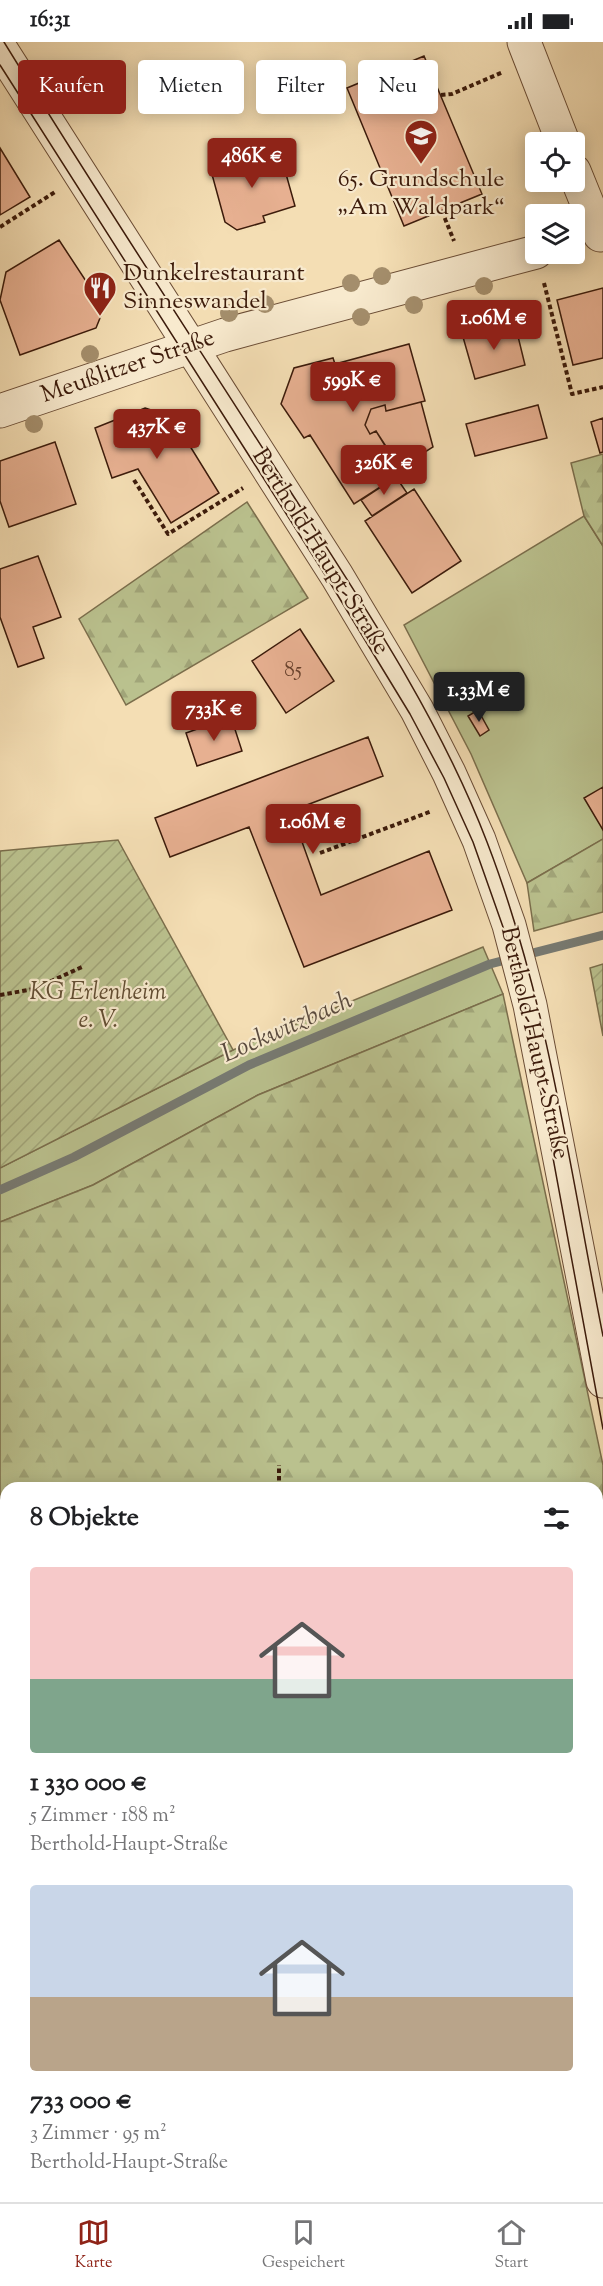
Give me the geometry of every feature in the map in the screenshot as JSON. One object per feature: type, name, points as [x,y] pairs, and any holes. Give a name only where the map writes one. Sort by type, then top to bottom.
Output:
[{"type":"street","points":[[524,42],[559,132]]},
{"type":"street","name":"Berthold-Haupt-Straße","points":[[4,61],[81,176],[337,576],[417,710],[461,800],[479,840],[509,925],[530,1005],[603,1381]]},
{"type":"street","points":[[580,192],[593,237]]},
{"type":"street","name":"Meußlitzer Straße","points":[[0,411],[189,346],[298,313],[534,264]]},
{"type":"path","points":[[441,95],[452,94],[480,82]]},
{"type":"path","points":[[0,226],[81,176]]},
{"type":"path","points":[[442,211],[450,230]]},
{"type":"path","points":[[539,264],[572,394],[603,387]]},
{"type":"path","points":[[134,480],[168,534],[270,472]]},
{"type":"path","points":[[320,853],[461,800]]},
{"type":"path","points":[[0,995],[34,989],[82,967]]},
{"type":"path","points":[[279,1465],[279,1482]]},
{"type":"green space","points":[[603,454],[603,546],[584,516],[571,463]]},
{"type":"green space","points":[[247,502],[308,598],[126,705],[79,619]]},
{"type":"green space","points":[[584,516],[603,546],[603,839],[527,883],[471,754],[404,625]]},
{"type":"green space","points":[[603,839],[603,912],[534,931],[527,883]]},
{"type":"green space","name":"KG Erlenheim e. V.","points":[[118,840],[233,1050],[0,1168],[0,851]]},
{"type":"green space","points":[[483,947],[503,994],[258,1095],[93,1185],[0,1222],[0,1168],[233,1050]]},
{"type":"green space","points":[[603,964],[603,1036],[590,968]]},
{"type":"green space","points":[[503,994],[603,1465],[603,1482],[0,1482],[0,1222],[93,1185],[258,1095]]},
{"type":"building","points":[[424,56],[426,60],[414,60]]},
{"type":"building","points":[[358,83],[358,114],[438,114],[438,89],[482,194],[404,226],[347,88]]},
{"type":"building","points":[[0,148],[30,197],[0,215]]},
{"type":"building","points":[[279,149],[295,206],[263,216],[265,222],[237,230],[225,222],[210,167]]},
{"type":"building","points":[[59,240],[103,307],[100,318],[96,328],[20,355],[0,300],[6,272]]},
{"type":"building","points":[[603,288],[603,358],[573,365],[557,300]]},
{"type":"building","points":[[515,324],[525,365],[475,379],[463,337]]},
{"type":"building","points":[[409,344],[425,401],[386,411],[385,405],[371,409],[365,425],[370,434],[376,431],[402,473],[354,504],[310,435],[304,438],[281,404],[294,368],[333,358],[335,364]]},
{"type":"building","points":[[421,402],[433,447],[400,468],[376,431],[370,434],[365,425],[371,409],[385,405],[386,411]]},
{"type":"building","points":[[538,405],[547,438],[475,456],[466,424]]},
{"type":"building","points":[[145,408],[172,417],[219,493],[171,523],[138,469],[112,478],[95,428]]},
{"type":"building","points":[[603,418],[603,452],[600,453],[591,422]]},
{"type":"building","points":[[55,442],[76,504],[9,527],[0,501],[0,461]]},
{"type":"building","points":[[396,477],[407,493],[372,516],[361,500]]},
{"type":"building","points":[[414,489],[461,561],[412,593],[365,521]]},
{"type":"building","points":[[38,556],[61,617],[33,627],[44,658],[18,667],[0,617],[0,569]]},
{"type":"building","points":[[300,629],[334,681],[286,713],[252,661]]},
{"type":"building","points":[[478,710],[489,730],[480,736],[468,716]]},
{"type":"building","points":[[231,717],[242,751],[197,766],[186,733]]},
{"type":"building","points":[[368,737],[383,776],[291,811],[321,895],[429,851],[452,910],[304,967],[249,827],[170,857],[155,818]]},
{"type":"building","points":[[603,787],[603,830],[584,798]]},
{"type":"waterway","name":"Lockwitzbach","points":[[0,1190],[74,1157],[249,1065],[490,964],[603,935]]},
{"type":"tram line","points":[[4,42],[369,613],[421,702],[467,795],[487,842],[508,902],[542,1024],[556,1086],[603,1336]]},
{"type":"tram line","points":[[0,65],[329,581],[410,714],[444,778],[473,842],[503,927],[525,1006],[603,1429]]},
{"type":"place","name":"65. Grundschule „Am Waldpark“","points":[[421,165]]},
{"type":"place","name":"Dunkelrestaurant Sinneswandel","points":[[100,317]]}]
